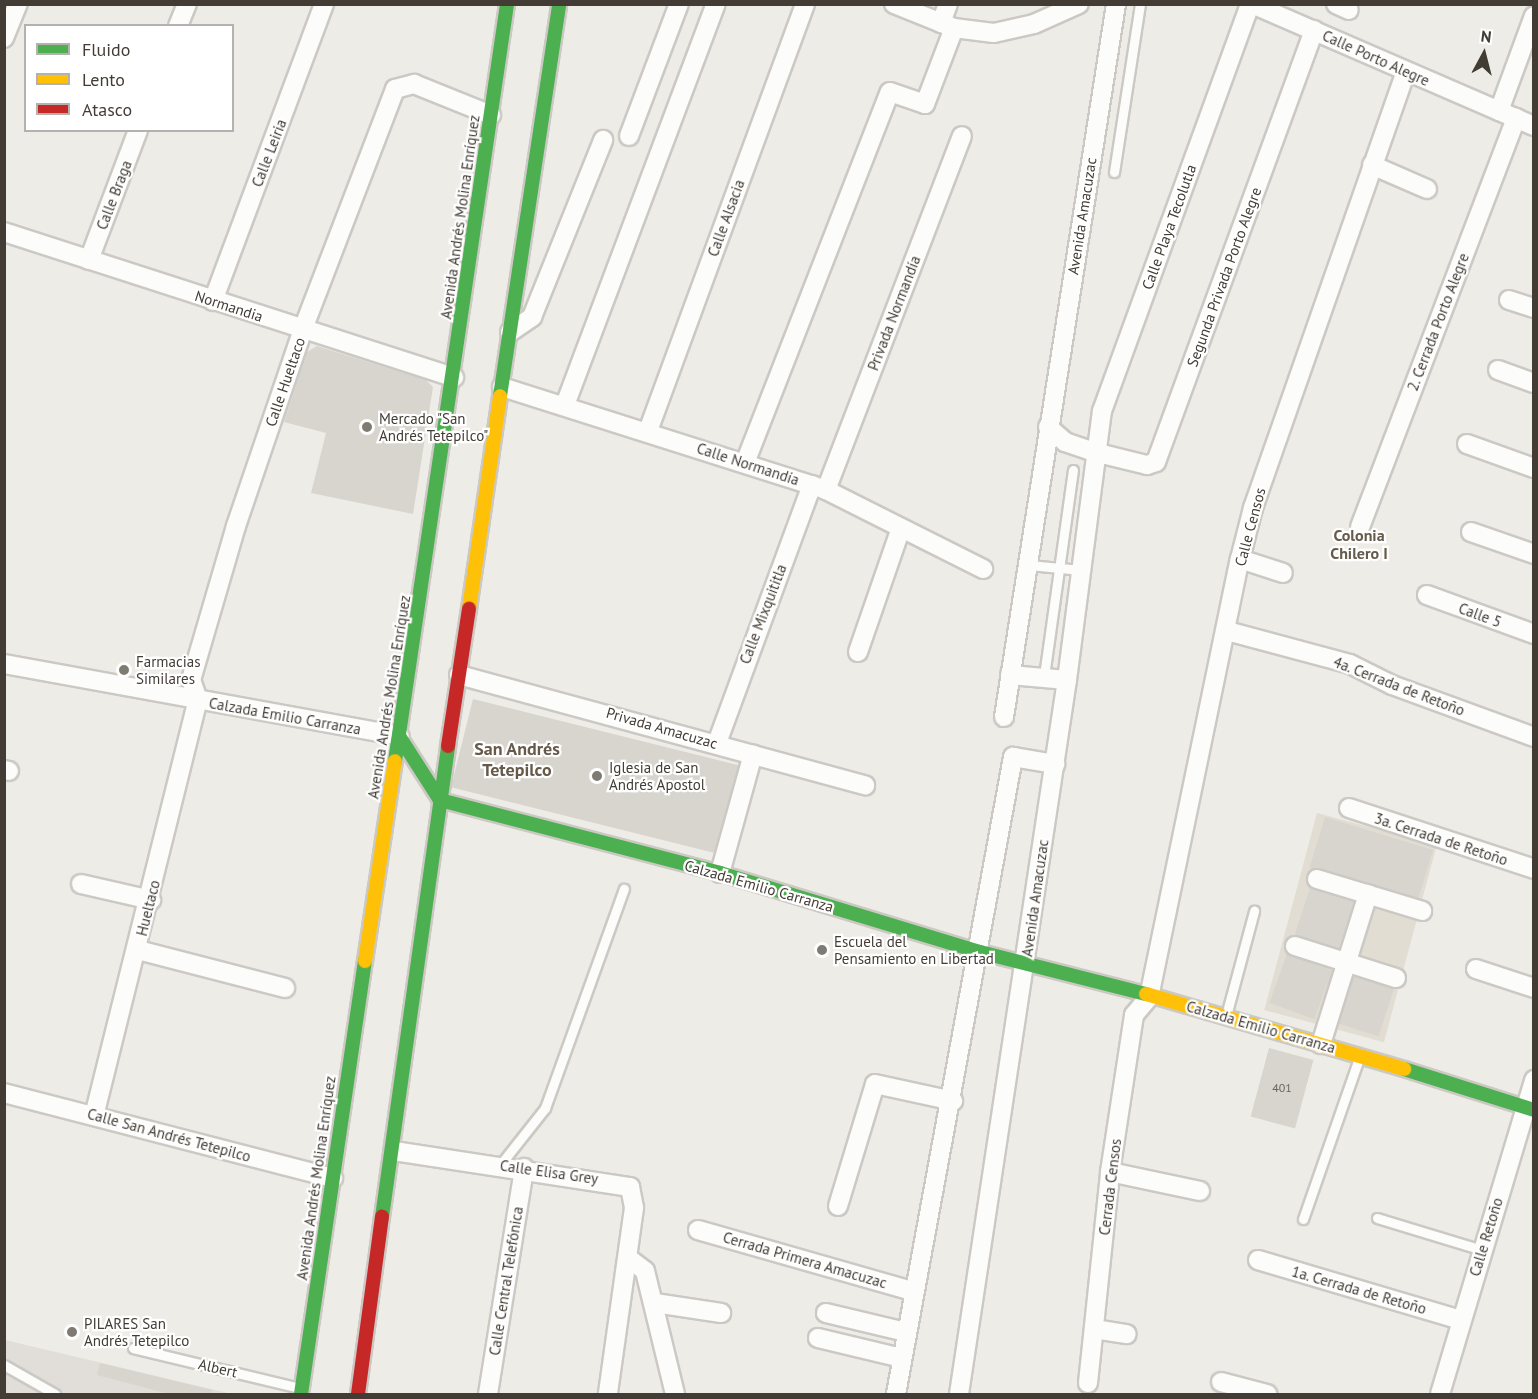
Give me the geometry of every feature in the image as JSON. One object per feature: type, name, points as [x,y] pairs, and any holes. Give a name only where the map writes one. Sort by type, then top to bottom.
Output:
[{"type":"main road","name":"Avenida Andrés Molina Enríquez","points":[[301,1392],[454,377],[507,4]]},
{"type":"main road","points":[[358,1395],[394,1151],[440,800],[559,4]]},
{"type":"main road","points":[[399,736],[440,800]]},
{"type":"main road","name":"Calzada Emilio Carranza","points":[[440,800],[720,873],[980,952],[1149,997],[1227,1014],[1529,1108]]},
{"type":"street","points":[[4,39],[18,4]]},
{"type":"street","points":[[179,24],[186,4]]},
{"type":"street","name":"Calle Leiria","points":[[213,301],[324,4]]},
{"type":"street","points":[[629,136],[679,4]]},
{"type":"street","points":[[566,405],[716,4]]},
{"type":"street","name":"Calle Alsacia","points":[[648,431],[805,4]]},
{"type":"street","points":[[894,4],[947,25],[994,33],[1034,24],[1079,4]]},
{"type":"street","points":[[745,463],[890,92],[925,104],[947,25],[948,4]]},
{"type":"street","name":"Avenida Amacuzac","points":[[1004,717],[1116,4]]},
{"type":"street","name":"Calle Porto Alegre","points":[[1251,4],[1533,126]]},
{"type":"street","name":"Calle Playa Tecolutla","points":[[1094,452],[1102,411],[1251,4]]},
{"type":"street","points":[[1499,111],[1533,16]]},
{"type":"street","name":"Segunda Privada Porto Alegre","points":[[1094,452],[1147,465],[1156,462],[1314,30]]},
{"type":"street","name":"Calle Censos","points":[[1149,997],[1227,631],[1240,559],[1253,508],[1406,72]]},
{"type":"street","name":"Calle Hueltaco","points":[[198,700],[191,680],[236,526],[303,330],[395,89],[414,84],[491,115]]},
{"type":"street","name":"2. Cerrada Porto Alegre","points":[[1360,527],[1516,118]]},
{"type":"street","name":"Calle Braga","points":[[89,260],[137,132]]},
{"type":"street","name":"Privada Normandía","points":[[819,488],[962,136]]},
{"type":"street","points":[[510,332],[532,317],[603,140]]},
{"type":"street","points":[[1372,165],[1427,189]]},
{"type":"street","name":"Normandia","points":[[4,232],[454,377]]},
{"type":"street","points":[[1509,300],[1533,308]]},
{"type":"street","points":[[1498,370],[1533,383]]},
{"type":"street","name":"Calle Normandía","points":[[502,387],[648,431],[819,488],[983,569]]},
{"type":"street","points":[[1048,427],[1065,442],[1094,452]]},
{"type":"street","points":[[1467,444],[1533,468]]},
{"type":"street","name":"Avenida Amacuzac","points":[[959,1395],[1055,764],[1094,452]]},
{"type":"street","name":"Calle Mixquititla","points":[[717,743],[819,488]]},
{"type":"street","points":[[858,652],[901,528]]},
{"type":"street","points":[[1471,532],[1533,554]]},
{"type":"street","points":[[1240,559],[1283,573]]},
{"type":"street","name":"Calle 5","points":[[1427,595],[1533,634]]},
{"type":"street","name":"4a. Cerrada de Retoño","points":[[1227,631],[1350,664],[1392,685],[1533,737]]},
{"type":"street","name":"Calzada Emilio Carranza","points":[[4,664],[399,736]]},
{"type":"street","name":"Privada Amacuzac","points":[[459,675],[864,784]]},
{"type":"street","points":[[1010,675],[1044,676],[1067,680]]},
{"type":"street","name":"Hueltaco","points":[[94,1116],[151,900],[198,700]]},
{"type":"street","points":[[720,873],[753,754]]},
{"type":"street","points":[[896,1395],[912,1291],[952,1101],[980,952],[1012,756],[1055,764]]},
{"type":"street","name":"3a. Cerrada de Retoño","points":[[1349,808],[1533,869]]},
{"type":"street","points":[[1317,879],[1422,911]]},
{"type":"street","points":[[81,884],[151,900]]},
{"type":"street","points":[[1321,1044],[1368,894]]},
{"type":"street","points":[[1295,946],[1396,978]]},
{"type":"street","points":[[138,950],[285,987]]},
{"type":"street","points":[[1476,969],[1533,988]]},
{"type":"street","name":"Cerrada Censos","points":[[1088,1383],[1110,1172],[1134,1015],[1149,997]]},
{"type":"street","name":"Calle Retoño","points":[[1440,1395],[1482,1250],[1529,1108],[1533,1080]]},
{"type":"street","points":[[838,1206],[875,1084],[952,1101]]},
{"type":"street","name":"Calle San Andrés Tetepilco","points":[[4,1093],[333,1178]]},
{"type":"street","name":"Calle Elisa Grey","points":[[394,1151],[524,1168],[630,1187],[634,1208],[628,1258]]},
{"type":"street","name":"Calle Central Telefónica","points":[[488,1395],[524,1168]]},
{"type":"street","points":[[1110,1172],[1200,1191]]},
{"type":"street","name":"Cerrada Primera Amacuzac","points":[[698,1230],[912,1291]]},
{"type":"street","points":[[608,1395],[628,1258],[645,1271],[655,1303],[675,1395]]},
{"type":"street","name":"1a. Cerrada de Retoño","points":[[1258,1260],[1461,1320]]},
{"type":"street","points":[[655,1303],[721,1313]]},
{"type":"street","points":[[826,1312],[906,1332]]},
{"type":"street","points":[[1094,1329],[1127,1334]]},
{"type":"street","points":[[818,1338],[902,1358]]},
{"type":"street","points":[[1221,1382],[1267,1395]]},
{"type":"lane","points":[[1114,172],[1140,4]]},
{"type":"lane","points":[[1044,676],[1073,470]]},
{"type":"lane","points":[[1029,565],[1081,570]]},
{"type":"lane","points":[[500,1165],[545,1108],[624,889]]},
{"type":"lane","points":[[1227,1014],[1254,911]]},
{"type":"lane","points":[[1303,1219],[1360,1056]]},
{"type":"lane","points":[[1377,1218],[1482,1250]]},
{"type":"lane","name":"Albert","points":[[133,1348],[301,1392]]},
{"type":"lane","points":[[4,1365],[56,1395]]},
{"type":"shaded area","points":[[1317,813],[1437,845],[1384,1042],[1264,1010]]},
{"type":"shaded area","points":[[5,1340],[232,1394],[5,1394]]},
{"type":"building","name":"Mercado \"San Andrés Tetepilco\"","points":[[317,346],[426,380],[433,387],[413,514],[311,493],[326,433],[284,422],[307,352]]},
{"type":"building","name":"Iglesia de San Andrés Apostol","points":[[473,699],[739,765],[717,854],[451,787]]},
{"type":"building","points":[[1325,817],[1433,850],[1418,901],[1310,868]]},
{"type":"building","points":[[1310,888],[1354,902],[1339,949],[1295,935]]},
{"type":"building","points":[[1287,954],[1332,970],[1314,1019],[1269,1003]]},
{"type":"building","points":[[1354,976],[1394,989],[1378,1037],[1339,1024]]},
{"type":"building","points":[[1269,1048],[1313,1060],[1295,1128],[1251,1117]]},
{"type":"building","points":[[100,1363],[212,1390],[211,1395],[173,1395],[97,1375]]},
{"type":"traffic: fast","points":[[395,761],[507,4]]},
{"type":"traffic: fast","points":[[500,396],[559,4]]},
{"type":"traffic: fast","points":[[399,736],[440,800],[720,873],[980,952],[1146,994]]},
{"type":"traffic: fast","points":[[382,1217],[448,746]]},
{"type":"traffic: fast","points":[[301,1394],[365,961]]},
{"type":"traffic: fast","points":[[1404,1069],[1534,1110]]},
{"type":"traffic: slow","points":[[469,609],[500,396]]},
{"type":"traffic: slow","points":[[365,961],[395,761]]},
{"type":"traffic: slow","points":[[1146,994],[1404,1069]]},
{"type":"traffic: jam","points":[[448,746],[469,609]]},
{"type":"traffic: jam","points":[[358,1394],[382,1217]]},
{"type":"place","name":"Mercado \"San Andrés Tetepilco\"","points":[[367,427]]},
{"type":"place","name":"Farmacias Similares","points":[[124,670]]},
{"type":"place","name":"Iglesia de San Andrés Apostol","points":[[597,776]]},
{"type":"place","name":"Escuela del Pensamiento en Libertad","points":[[822,950]]},
{"type":"place","name":"PILARES San Andrés Tetepilco","points":[[72,1332]]},
{"type":"district","name":"Colonia Chilero I","points":[[1359,544]]},
{"type":"district","name":"San Andrés Tetepilco","points":[[517,760]]}]
